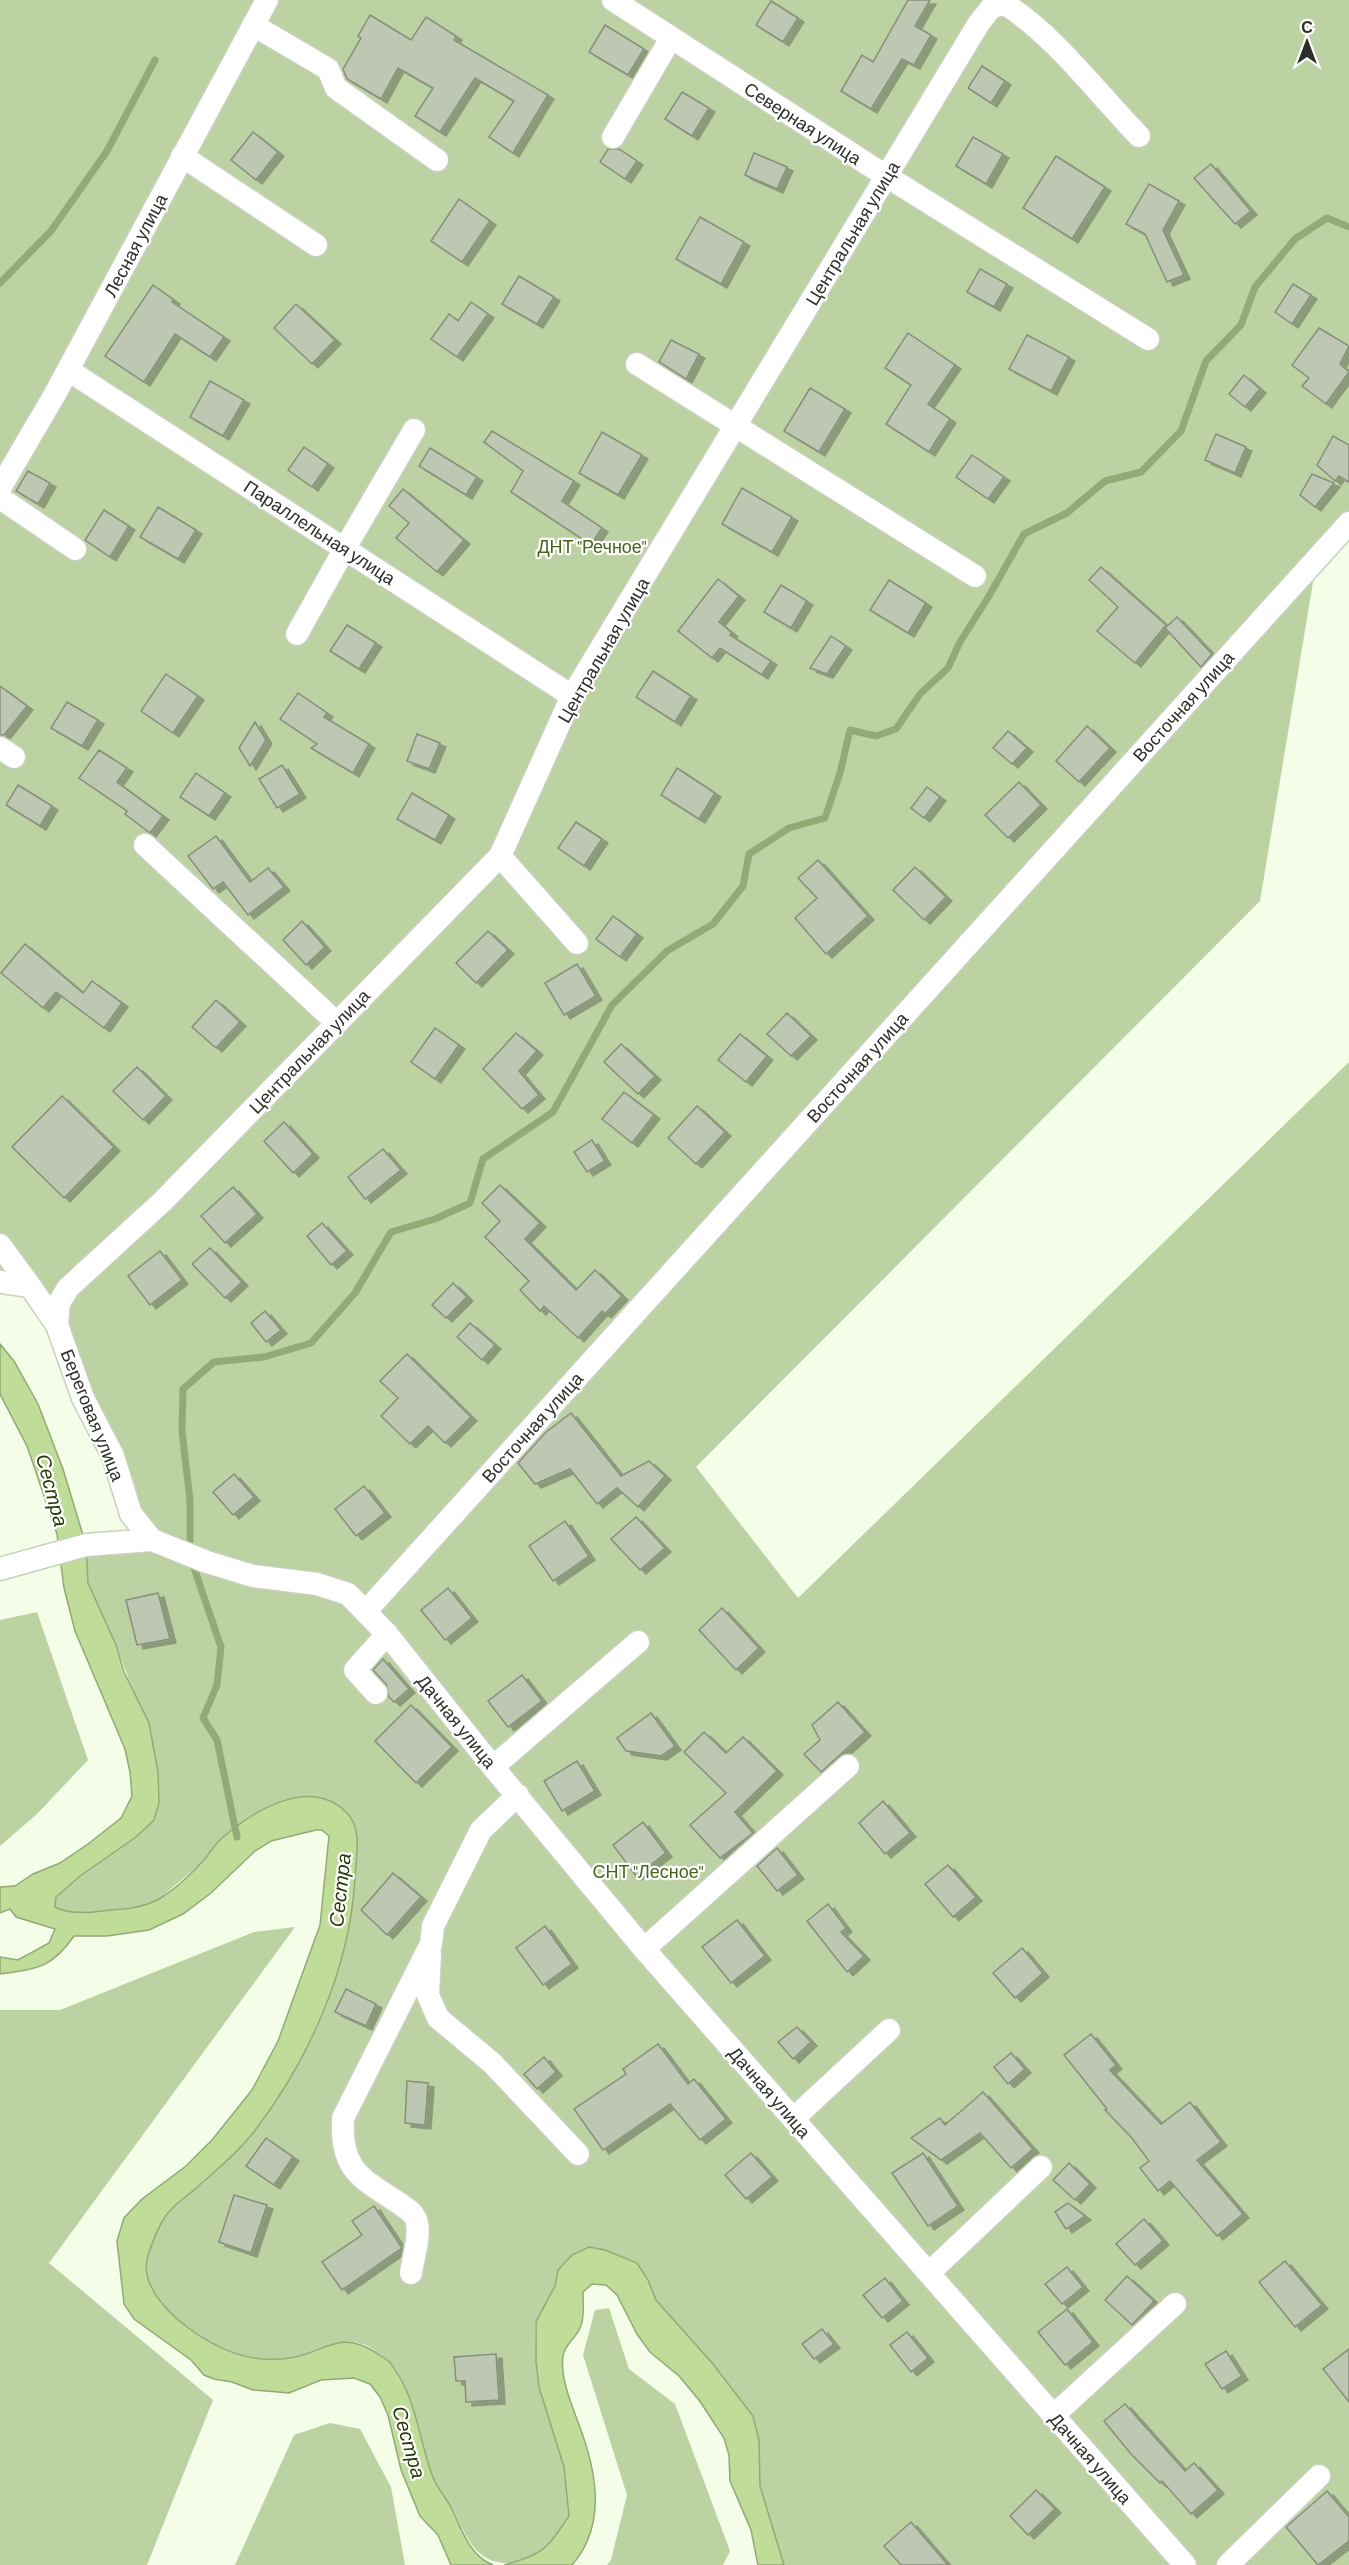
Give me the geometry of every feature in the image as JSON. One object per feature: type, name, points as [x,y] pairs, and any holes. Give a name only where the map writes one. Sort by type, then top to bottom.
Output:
[{"type":"street","name":"Лесная улица","points":[[0,488],[68,370],[267,0]]},
{"type":"street","name":"Северная улица","points":[[613,0],[886,176],[1148,339]]},
{"type":"street","name":"Центральная улица","points":[[57,1325],[56,1313],[68,1288],[163,1201],[500,856],[572,696],[979,22],[991,8],[1003,3],[1013,9],[1061,52],[1138,136]]},
{"type":"street","points":[[253,25],[328,69],[336,88],[436,160]]},
{"type":"street","points":[[613,137],[671,38]]},
{"type":"street","points":[[182,156],[316,245]]},
{"type":"street","points":[[637,364],[975,576]]},
{"type":"street","name":"Параллельная улица","points":[[68,370],[572,696]]},
{"type":"street","points":[[297,634],[414,430]]},
{"type":"street","points":[[0,498],[75,549]]},
{"type":"street","name":"Восточная улица","points":[[366,1611],[1349,523]]},
{"type":"street","points":[[145,845],[337,1023]]},
{"type":"street","points":[[500,856],[577,943]]},
{"type":"street","points":[[0,1245],[30,1286]]},
{"type":"street","points":[[0,1282],[30,1286]]},
{"type":"street","name":"Береговая улица","points":[[30,1286],[57,1325],[83,1398],[113,1456],[131,1514],[152,1540]]},
{"type":"street","points":[[0,1569],[86,1545],[152,1540]]},
{"type":"street","name":"Дачная улица","points":[[152,1540],[207,1562],[253,1576],[317,1584],[348,1594],[366,1611],[644,1949],[1185,2565]]},
{"type":"street","points":[[376,1693],[355,1670],[387,1635]]},
{"type":"street","points":[[493,1767],[638,1642]]},
{"type":"street","points":[[644,1949],[848,1766]]},
{"type":"street","points":[[518,1796],[481,1830],[433,1926],[428,1995],[438,2018],[492,2063],[579,2154]]},
{"type":"street","points":[[411,2273],[418,2225],[414,2214],[364,2180],[347,2161],[342,2139],[343,2118],[431,1944]]},
{"type":"street","points":[[793,2118],[889,2030]]},
{"type":"street","points":[[929,2273],[1041,2167]]},
{"type":"street","points":[[1054,2415],[1175,2304]]},
{"type":"street","points":[[1228,2565],[1319,2476]]},
{"type":"green space","points":[[0,0],[1349,0],[1349,523],[1317,558],[1260,901],[696,1467],[798,1598],[1349,1062],[1349,2565],[784,2565],[760,2486],[760,2462],[732,2391],[713,2364],[656,2300],[648,2280],[637,2263],[605,2250],[558,2270],[555,2286],[536,2322],[539,2387],[564,2467],[569,2516],[552,2541],[540,2551],[512,2563],[499,2562],[488,2559],[472,2545],[435,2482],[410,2397],[396,2369],[385,2357],[367,2346],[354,2342],[337,2343],[281,2359],[255,2358],[228,2352],[196,2336],[172,2315],[153,2290],[148,2277],[147,2257],[149,2248],[162,2223],[172,2208],[201,2185],[273,2104],[294,2071],[319,2023],[342,1952],[357,1854],[315,1796],[287,1799],[269,1806],[221,1839],[200,1864],[158,1900],[141,1906],[86,1913],[60,1910],[55,1907],[56,1897],[80,1876],[136,1837],[154,1820],[159,1803],[158,1772],[149,1723],[88,1583],[86,1553],[158,1542],[131,1514],[34,1292],[0,1285]]},
{"type":"green space","points":[[37,1612],[88,1760],[37,1814],[0,1846],[0,1620]]},
{"type":"green space","points":[[295,1927],[49,2263],[213,2400],[147,2565],[0,2565],[0,2010],[60,2010],[254,1932]]},
{"type":"green space","points":[[609,2308],[629,2369],[675,2404],[730,2551],[723,2565],[607,2565],[611,2560],[627,2495],[583,2355],[595,2310]]},
{"type":"green space","points":[[330,2423],[360,2429],[391,2487],[405,2565],[235,2565],[294,2435]]},
{"type":"water","name":"Сестра","points":[[0,1344],[14,1361],[38,1404],[63,1469],[86,1545],[88,1583],[116,1645],[124,1672],[149,1723],[158,1772],[159,1803],[154,1820],[136,1837],[80,1876],[56,1897],[55,1907],[72,1912],[91,1912],[130,1908],[150,1903],[182,1882],[204,1860],[219,1840],[249,1817],[282,1801],[299,1797],[315,1797],[331,1802],[346,1812],[357,1834],[351,1912],[345,1946],[323,2013],[308,2045],[273,2105],[248,2140],[167,2214],[148,2255],[146,2269],[148,2279],[159,2300],[181,2322],[211,2342],[235,2353],[261,2359],[290,2358],[341,2342],[362,2345],[388,2361],[407,2391],[434,2480],[451,2506],[473,2550],[493,2565],[451,2565],[438,2535],[420,2516],[401,2470],[388,2415],[380,2397],[370,2384],[354,2378],[321,2380],[289,2393],[253,2390],[232,2382],[214,2379],[204,2375],[191,2360],[134,2319],[124,2304],[117,2241],[124,2218],[142,2199],[186,2166],[212,2140],[252,2090],[278,2041],[320,1925],[329,1836],[322,1830],[316,1830],[271,1841],[255,1851],[211,1893],[183,1914],[149,1930],[107,1936],[74,1936],[51,1961],[34,1968],[0,1974],[0,1957],[18,1960],[49,1943],[55,1929],[16,1917],[10,1909],[0,1913],[0,1887],[15,1886],[33,1874],[60,1863],[88,1844],[121,1818],[132,1796],[125,1749],[75,1631],[64,1588],[57,1534],[27,1446],[0,1394]]},
{"type":"water","points":[[589,2247],[605,2250],[637,2263],[648,2280],[656,2300],[713,2364],[753,2416],[759,2440],[760,2486],[784,2565],[758,2565],[751,2530],[730,2481],[729,2455],[724,2438],[699,2400],[679,2376],[650,2352],[637,2334],[617,2295],[606,2285],[592,2284],[583,2292],[582,2324],[566,2348],[562,2364],[567,2390],[590,2458],[594,2477],[595,2496],[591,2532],[572,2565],[504,2565],[543,2549],[569,2516],[564,2467],[539,2387],[536,2322],[555,2286],[558,2270],[572,2255]]},
{"type":"building","points":[[908,0],[930,0],[915,26],[931,35],[914,65],[902,59],[871,109],[841,91],[862,55],[873,62]]},
{"type":"building","points":[[771,1],[798,18],[783,42],[756,25]]},
{"type":"building","points":[[370,15],[411,40],[426,17],[456,36],[454,40],[548,95],[513,153],[489,137],[514,101],[475,78],[440,132],[415,116],[433,88],[398,68],[381,99],[347,79],[343,69],[361,38],[358,36]]},
{"type":"building","points":[[605,25],[644,49],[628,75],[589,52]]},
{"type":"building","points":[[982,66],[1005,81],[991,103],[968,88]]},
{"type":"building","points":[[682,92],[709,108],[692,136],[665,119]]},
{"type":"building","points":[[253,132],[278,152],[256,180],[231,160]]},
{"type":"building","points":[[973,137],[1003,154],[986,184],[956,166]]},
{"type":"building","points":[[608,149],[619,149],[637,161],[625,179],[600,162]]},
{"type":"building","points":[[754,153],[787,167],[777,189],[745,175]]},
{"type":"building","points":[[1056,156],[1105,187],[1072,239],[1023,208]]},
{"type":"building","points":[[1211,164],[1251,211],[1235,224],[1194,178]]},
{"type":"building","points":[[1149,184],[1179,201],[1163,230],[1184,275],[1167,282],[1145,234],[1126,224]]},
{"type":"building","points":[[459,199],[490,221],[462,262],[431,241]]},
{"type":"building","points":[[700,217],[744,242],[721,284],[676,259]]},
{"type":"building","points":[[980,269],[1007,284],[994,307],[967,292]]},
{"type":"building","points":[[519,276],[554,297],[537,324],[502,304]]},
{"type":"building","points":[[1293,284],[1311,295],[1292,324],[1275,312]]},
{"type":"building","points":[[153,285],[174,300],[172,302],[224,337],[210,357],[175,334],[144,382],[105,356]]},
{"type":"building","points":[[471,302],[488,314],[457,357],[431,339],[449,314],[458,321]]},
{"type":"building","points":[[296,304],[335,340],[312,364],[274,328]]},
{"type":"building","points":[[1319,328],[1349,346],[1340,364],[1349,372],[1326,404],[1302,386],[1309,378],[1292,365]]},
{"type":"building","points":[[908,333],[955,365],[928,404],[950,419],[929,452],[886,424],[911,385],[885,368]]},
{"type":"building","points":[[1027,335],[1069,357],[1051,391],[1009,369]]},
{"type":"building","points":[[671,340],[699,354],[686,379],[659,362]]},
{"type":"building","points":[[1244,375],[1260,389],[1245,407],[1229,394]]},
{"type":"building","points":[[210,381],[244,400],[223,436],[190,417]]},
{"type":"building","points":[[810,388],[845,409],[819,452],[784,431]]},
{"type":"building","points":[[492,431],[574,481],[562,501],[602,528],[591,545],[511,492],[523,471],[484,442]]},
{"type":"building","points":[[602,432],[642,455],[618,495],[579,473]]},
{"type":"building","points":[[1216,434],[1246,447],[1235,473],[1205,460]]},
{"type":"building","points":[[1333,436],[1349,445],[1349,482],[1339,476],[1335,481],[1317,465]]},
{"type":"building","points":[[304,447],[328,464],[312,487],[288,470]]},
{"type":"building","points":[[430,448],[477,477],[466,495],[419,466]]},
{"type":"building","points":[[972,455],[1004,477],[988,499],[956,477]]},
{"type":"building","points":[[28,471],[50,483],[38,504],[16,491]]},
{"type":"building","points":[[1312,474],[1334,483],[1315,507],[1300,495]]},
{"type":"building","points":[[742,488],[792,517],[772,552],[722,524]]},
{"type":"building","points":[[403,489],[464,540],[437,572],[396,538],[409,523],[389,506]]},
{"type":"building","points":[[158,507],[196,530],[178,559],[140,537]]},
{"type":"building","points":[[104,510],[129,526],[110,557],[85,540]]},
{"type":"building","points":[[1101,567],[1166,625],[1135,663],[1097,631],[1118,607],[1089,580]]},
{"type":"building","points":[[718,579],[739,596],[719,622],[732,633],[730,635],[771,661],[762,675],[720,648],[712,658],[678,631]]},
{"type":"building","points":[[889,580],[926,603],[908,633],[870,610]]},
{"type":"building","points":[[781,585],[807,601],[791,628],[764,612]]},
{"type":"building","points":[[1177,617],[1212,654],[1201,667],[1165,628]]},
{"type":"building","points":[[347,625],[376,643],[359,669],[330,651]]},
{"type":"building","points":[[831,636],[846,646],[827,674],[810,668]]},
{"type":"building","points":[[653,671],[691,696],[675,722],[636,697]]},
{"type":"building","points":[[166,674],[198,696],[173,733],[141,711]]},
{"type":"building","points":[[0,686],[27,706],[4,735],[0,735]]},
{"type":"building","points":[[298,693],[327,713],[324,717],[369,744],[353,773],[311,748],[317,744],[280,719]]},
{"type":"building","points":[[67,702],[98,720],[82,746],[51,728]]},
{"type":"building","points":[[255,722],[266,740],[250,766],[239,748]]},
{"type":"building","points":[[1087,726],[1110,748],[1079,782],[1056,761]]},
{"type":"building","points":[[1008,731],[1027,748],[1012,764],[993,748]]},
{"type":"building","points":[[417,734],[440,743],[429,769],[407,761]]},
{"type":"building","points":[[99,750],[127,768],[117,782],[163,816],[150,833],[125,814],[127,811],[79,778]]},
{"type":"building","points":[[282,765],[300,794],[277,808],[259,779]]},
{"type":"building","points":[[677,768],[715,793],[699,819],[661,795]]},
{"type":"building","points":[[196,773],[225,793],[209,816],[180,797]]},
{"type":"building","points":[[1019,782],[1041,805],[1008,838],[985,815]]},
{"type":"building","points":[[18,785],[52,806],[40,826],[6,805]]},
{"type":"building","points":[[927,787],[940,797],[924,818],[911,808]]},
{"type":"building","points":[[412,793],[449,815],[435,840],[397,819]]},
{"type":"building","points":[[576,822],[602,839],[584,866],[558,848]]},
{"type":"building","points":[[216,836],[250,882],[268,868],[284,887],[248,915],[223,882],[213,889],[188,856]]},
{"type":"building","points":[[818,860],[868,916],[826,954],[795,918],[817,898],[798,878]]},
{"type":"building","points":[[915,867],[946,897],[924,920],[893,890]]},
{"type":"building","points":[[613,916],[637,934],[620,957],[596,939]]},
{"type":"building","points":[[302,921],[325,947],[306,965],[283,940]]},
{"type":"building","points":[[488,931],[508,950],[476,983],[456,963]]},
{"type":"building","points":[[25,944],[83,993],[92,981],[122,1003],[104,1028],[56,992],[43,1008],[1,973]]},
{"type":"building","points":[[577,964],[596,996],[564,1015],[545,983]]},
{"type":"building","points":[[216,1000],[240,1022],[216,1048],[192,1027]]},
{"type":"building","points":[[787,1013],[811,1036],[791,1056],[767,1034]]},
{"type":"building","points":[[435,1028],[459,1045],[435,1079],[411,1062]]},
{"type":"building","points":[[516,1033],[537,1051],[519,1071],[539,1095],[522,1109],[483,1069]]},
{"type":"building","points":[[740,1034],[767,1056],[746,1082],[718,1060]]},
{"type":"building","points":[[621,1044],[655,1076],[638,1094],[604,1062]]},
{"type":"building","points":[[137,1067],[166,1096],[143,1120],[113,1091]]},
{"type":"building","points":[[624,1092],[654,1115],[632,1143],[602,1119]]},
{"type":"building","points":[[62,1096],[114,1147],[64,1198],[12,1147]]},
{"type":"building","points":[[697,1106],[725,1132],[696,1164],[668,1138]]},
{"type":"building","points":[[284,1122],[313,1154],[293,1173],[264,1141]]},
{"type":"building","points":[[592,1140],[605,1161],[587,1172],[574,1152]]},
{"type":"building","points":[[383,1149],[401,1170],[365,1199],[348,1177]]},
{"type":"building","points":[[500,1185],[540,1223],[525,1239],[576,1290],[595,1270],[622,1296],[605,1314],[602,1311],[578,1338],[544,1306],[540,1311],[520,1290],[529,1281],[485,1237],[500,1221],[482,1203]]},
{"type":"building","points":[[233,1187],[257,1214],[225,1243],[201,1216]]},
{"type":"building","points":[[322,1223],[347,1251],[331,1265],[307,1236]]},
{"type":"building","points":[[210,1248],[242,1282],[225,1298],[192,1264]]},
{"type":"building","points":[[160,1251],[182,1280],[150,1305],[128,1276]]},
{"type":"building","points":[[453,1283],[467,1297],[446,1318],[432,1305]]},
{"type":"building","points":[[265,1311],[281,1330],[266,1342],[251,1323]]},
{"type":"building","points":[[470,1323],[495,1345],[482,1360],[457,1337]]},
{"type":"building","points":[[407,1354],[471,1417],[445,1443],[428,1426],[410,1444],[381,1416],[398,1398],[380,1381]]},
{"type":"building","points":[[571,1413],[621,1476],[649,1461],[665,1476],[638,1507],[617,1488],[597,1504],[570,1469],[535,1484],[518,1463],[545,1433]]},
{"type":"building","points":[[234,1474],[254,1497],[233,1515],[213,1492]]},
{"type":"building","points":[[364,1486],[385,1513],[356,1536],[335,1509]]},
{"type":"building","points":[[636,1517],[665,1548],[640,1570],[611,1539]]},
{"type":"building","points":[[565,1521],[589,1556],[553,1581],[529,1546]]},
{"type":"building","points":[[448,1588],[472,1618],[445,1640],[421,1610]]},
{"type":"building","points":[[158,1593],[170,1639],[137,1645],[126,1600]]},
{"type":"building","points":[[722,1608],[759,1648],[736,1670],[699,1630]]},
{"type":"building","points":[[383,1659],[409,1689],[394,1702],[389,1697],[386,1684],[373,1670]]},
{"type":"building","points":[[522,1675],[542,1701],[508,1727],[488,1701]]},
{"type":"building","points":[[838,1702],[865,1732],[821,1772],[804,1754],[820,1740],[812,1725]]},
{"type":"building","points":[[411,1705],[452,1747],[416,1783],[375,1741]]},
{"type":"building","points":[[651,1713],[675,1746],[661,1756],[626,1751],[617,1738]]},
{"type":"building","points":[[704,1732],[726,1753],[743,1737],[777,1771],[735,1812],[753,1833],[720,1858],[690,1825],[726,1793],[684,1752]]},
{"type":"building","points":[[577,1761],[595,1791],[562,1811],[544,1781]]},
{"type":"building","points":[[883,1801],[910,1833],[885,1854],[859,1823]]},
{"type":"building","points":[[643,1822],[666,1853],[636,1876],[613,1845]]},
{"type":"building","points":[[777,1848],[798,1875],[777,1891],[757,1866]]},
{"type":"building","points":[[948,1865],[976,1897],[953,1917],[925,1884]]},
{"type":"building","points":[[393,1873],[421,1897],[387,1935],[361,1910]]},
{"type":"building","points":[[828,1904],[846,1928],[841,1932],[864,1956],[847,1972],[807,1921]]},
{"type":"building","points":[[737,1920],[765,1956],[731,1983],[702,1947]]},
{"type":"building","points":[[545,1926],[572,1964],[543,1985],[516,1948]]},
{"type":"building","points":[[1022,1948],[1043,1973],[1015,1998],[993,1973]]},
{"type":"building","points":[[346,1989],[376,2004],[366,2026],[335,2012]]},
{"type":"building","points":[[797,2027],[811,2042],[793,2059],[778,2042]]},
{"type":"building","points":[[1091,2034],[1116,2065],[1110,2070],[1161,2124],[1190,2102],[1221,2142],[1197,2160],[1243,2214],[1217,2236],[1170,2181],[1158,2191],[1140,2168],[1149,2161],[1131,2137],[1105,2110],[1107,2109],[1064,2055]]},
{"type":"building","points":[[658,2044],[688,2084],[694,2079],[726,2119],[700,2140],[670,2104],[603,2150],[574,2109],[626,2074],[623,2069]]},
{"type":"building","points":[[1011,2053],[1025,2069],[1008,2084],[994,2067]]},
{"type":"building","points":[[544,2057],[556,2072],[537,2089],[524,2074]]},
{"type":"building","points":[[407,2081],[428,2083],[425,2125],[405,2123]]},
{"type":"building","points":[[983,2092],[1033,2149],[1011,2168],[980,2133],[941,2160],[911,2138],[940,2118],[945,2125]]},
{"type":"building","points":[[266,2138],[293,2157],[274,2185],[246,2166]]},
{"type":"building","points":[[751,2153],[772,2177],[746,2199],[725,2175]]},
{"type":"building","points":[[923,2153],[958,2206],[928,2226],[892,2173]]},
{"type":"building","points":[[1069,2163],[1090,2184],[1075,2200],[1053,2180]]},
{"type":"building","points":[[234,2195],[267,2205],[251,2253],[219,2242]]},
{"type":"building","points":[[1068,2203],[1085,2216],[1066,2229],[1055,2212]]},
{"type":"building","points":[[374,2206],[402,2248],[342,2290],[322,2262],[362,2235],[352,2221]]},
{"type":"building","points":[[1144,2219],[1163,2241],[1135,2265],[1116,2244]]},
{"type":"building","points":[[1285,2261],[1322,2305],[1295,2327],[1259,2282]]},
{"type":"building","points":[[1067,2267],[1083,2287],[1062,2304],[1045,2284]]},
{"type":"building","points":[[1127,2276],[1154,2301],[1132,2325],[1105,2300]]},
{"type":"building","points":[[885,2278],[903,2301],[882,2318],[863,2295]]},
{"type":"building","points":[[1067,2309],[1093,2342],[1065,2365],[1038,2332]]},
{"type":"building","points":[[822,2329],[834,2344],[814,2359],[802,2344]]},
{"type":"building","points":[[907,2332],[928,2358],[911,2372],[890,2345]]},
{"type":"building","points":[[1349,2349],[1349,2402],[1323,2369]]},
{"type":"building","points":[[1226,2351],[1242,2376],[1222,2389],[1205,2364]]},
{"type":"building","points":[[496,2354],[499,2400],[466,2402],[465,2381],[456,2381],[454,2357]]},
{"type":"building","points":[[1125,2404],[1185,2471],[1194,2463],[1218,2490],[1191,2514],[1162,2481],[1160,2483],[1131,2454],[1104,2421]]},
{"type":"building","points":[[1036,2490],[1055,2509],[1028,2535],[1010,2516]]},
{"type":"building","points":[[1327,2491],[1349,2517],[1349,2541],[1318,2565],[1286,2527]]},
{"type":"building","points":[[911,2522],[948,2565],[901,2565],[884,2546]]},
{"type":"waterway","points":[[0,283],[51,231],[107,151],[155,60]]},
{"type":"waterway","points":[[190,1551],[190,1500],[182,1432],[183,1389],[214,1362],[264,1357],[311,1343],[355,1293],[391,1232],[435,1219],[470,1203],[483,1159],[553,1112],[612,1005],[667,951],[713,924],[743,886],[749,854],[789,828],[825,818],[840,773],[850,730],[876,736],[896,729],[920,694],[948,668],[960,642],[1024,534],[1067,513],[1105,481],[1141,472],[1181,431],[1206,361],[1241,325],[1255,287],[1295,239],[1327,218],[1349,227]]},
{"type":"waterway","points":[[192,1562],[221,1647],[217,1685],[203,1718],[217,1740],[237,1837]]},
{"type":"park label","name":"ДНТ \"Речное\"","points":[[592,546]]},
{"type":"park label","name":"СНТ \"Лесное\"","points":[[648,1871]]}]
